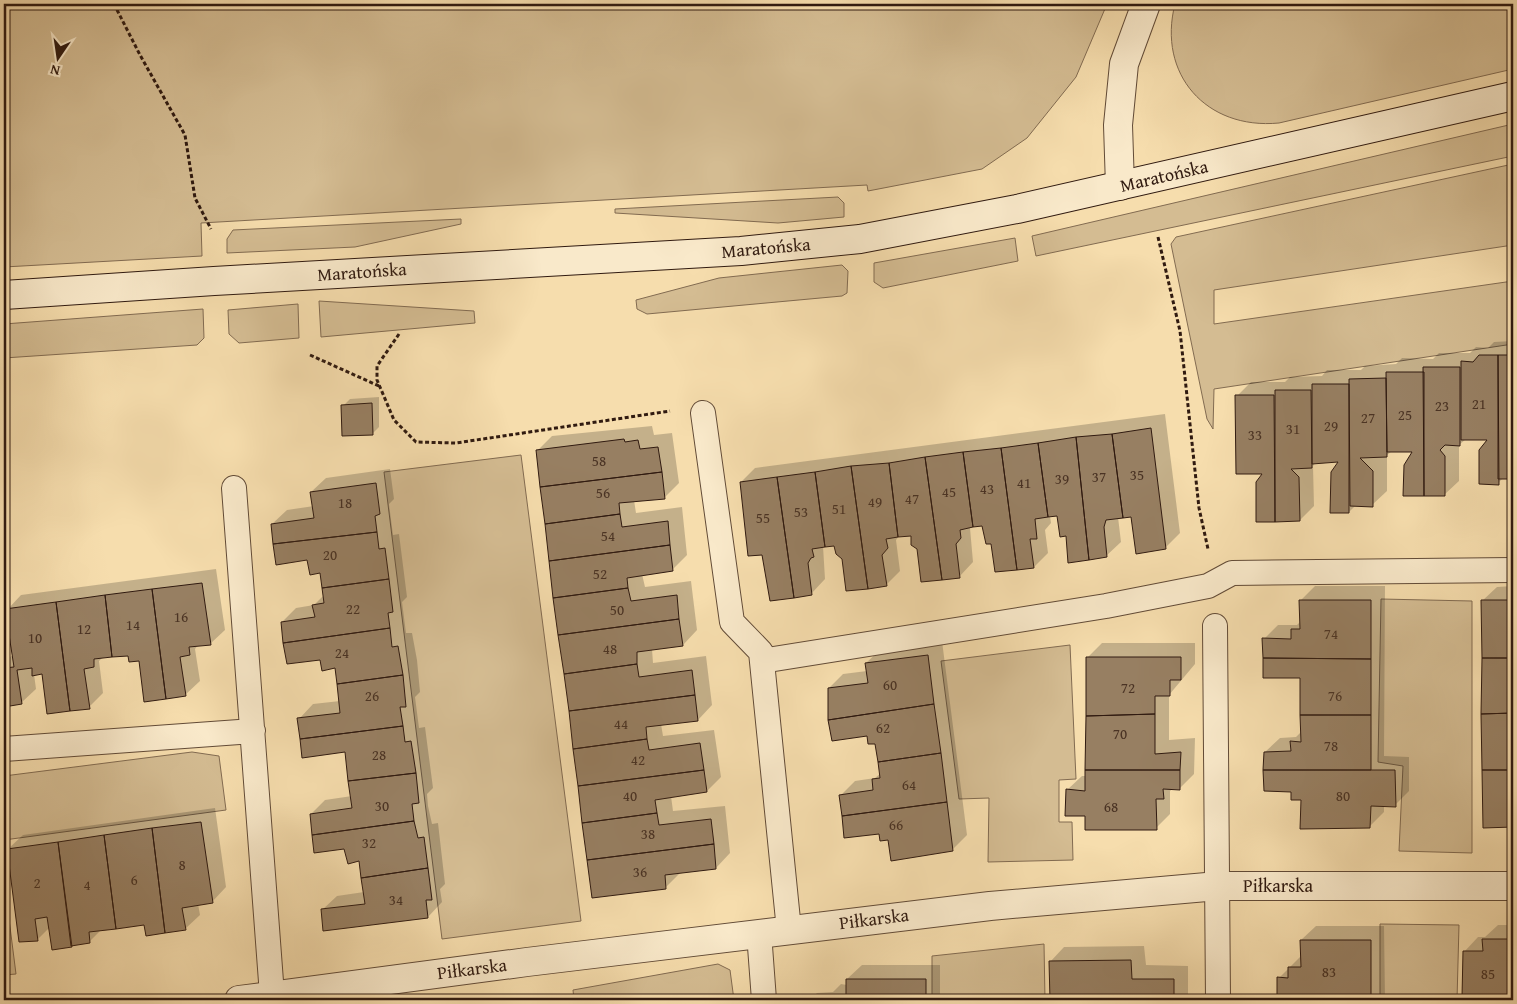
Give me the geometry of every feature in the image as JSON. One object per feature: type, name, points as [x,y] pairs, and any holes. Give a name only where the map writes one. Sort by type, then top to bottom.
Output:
[{"type":"main road","points":[[1120,186],[1118,125],[1124,64],[1146,4]]},
{"type":"main road","name":"Maratońska","points":[[4,295],[784,247],[860,239],[1016,209],[1513,96]]},
{"type":"main road","name":"Piłkarska","points":[[239,1000],[759,933],[990,906],[1218,886],[1513,886]]},
{"type":"lane","points":[[703,413],[732,622],[761,652],[788,930]]},
{"type":"lane","points":[[234,488],[272,995]]},
{"type":"lane","points":[[762,661],[1106,606],[1208,586],[1232,573],[1513,570]]},
{"type":"lane","points":[[1215,626],[1218,1000]]},
{"type":"lane","points":[[4,749],[253,732]]},
{"type":"lane","points":[[759,933],[764,1000]]},
{"type":"path","points":[[114,4],[185,135],[195,198],[211,228]]},
{"type":"path","points":[[1158,237],[1180,331],[1199,508],[1215,582]]},
{"type":"path","points":[[399,334],[377,366],[377,380],[394,420],[416,442],[456,443],[702,406],[703,413]]},
{"type":"path","points":[[310,355],[379,386]]},
{"type":"shaded area","points":[[4,4],[1107,4],[1076,77],[1027,138],[982,169],[868,191],[867,185],[201,223],[202,256],[4,267]]},
{"type":"shaded area","points":[[1175,4],[1513,4],[1513,69],[1279,123],[1253,123],[1229,117],[1209,107],[1193,92],[1181,74],[1173,53],[1171,29]]},
{"type":"shaded area","points":[[1513,124],[1513,156],[1036,256],[1032,236]]},
{"type":"shaded area","points":[[1513,164],[1513,245],[1214,290],[1214,324],[1513,281],[1513,344],[1214,389],[1213,429],[1207,419],[1171,244],[1176,237]]},
{"type":"shaded area","points":[[838,197],[844,203],[844,217],[778,223],[615,213],[615,209]]},
{"type":"shaded area","points":[[461,219],[461,224],[355,247],[227,253],[227,239],[233,230]]},
{"type":"shaded area","points":[[1015,238],[1018,261],[883,288],[874,282],[874,263]]},
{"type":"shaded area","points":[[842,265],[848,271],[847,293],[842,296],[647,314],[637,309],[636,300],[719,278]]},
{"type":"shaded area","points":[[319,301],[474,311],[475,323],[321,337]]},
{"type":"shaded area","points":[[298,304],[299,338],[239,343],[229,334],[228,310]]},
{"type":"shaded area","points":[[203,309],[204,338],[197,345],[4,358],[4,324]]},
{"type":"shaded area","points":[[521,455],[581,921],[442,939],[384,472]]},
{"type":"shaded area","points":[[1381,599],[1472,601],[1472,853],[1399,851],[1403,766],[1378,762]]},
{"type":"shaded area","points":[[1070,645],[1076,779],[1059,780],[1059,822],[1072,822],[1073,860],[988,862],[989,798],[959,799],[941,661]]},
{"type":"shaded area","points":[[192,752],[219,756],[226,810],[4,840],[4,776]]},
{"type":"shaded area","points":[[4,880],[16,974],[4,975]]},
{"type":"shaded area","points":[[1380,924],[1459,925],[1457,1000],[1380,1000]]},
{"type":"shaded area","points":[[1044,944],[1045,1000],[932,1000],[932,956]]},
{"type":"shaded area","points":[[718,964],[730,970],[734,1000],[574,1000],[573,990]]},
{"type":"building","points":[[1479,355],[1498,355],[1499,485],[1479,484],[1479,450],[1487,440],[1461,440],[1461,361],[1473,362]]},
{"type":"building","points":[[1498,355],[1513,355],[1513,434],[1511,434],[1513,436],[1513,479],[1498,479]]},
{"type":"building","points":[[1423,367],[1460,367],[1460,446],[1445,445],[1440,450],[1445,456],[1445,496],[1424,496]]},
{"type":"building","points":[[1386,372],[1424,372],[1424,496],[1403,496],[1404,465],[1412,452],[1387,452]]},
{"type":"building","points":[[1386,378],[1387,457],[1360,458],[1373,471],[1373,507],[1350,506],[1349,379]]},
{"type":"building","points":[[1312,384],[1349,384],[1349,513],[1330,513],[1331,472],[1338,462],[1312,464]]},
{"type":"building","points":[[1275,390],[1311,390],[1312,468],[1291,469],[1299,477],[1300,521],[1275,522]]},
{"type":"building","points":[[1235,395],[1274,395],[1275,522],[1256,522],[1256,482],[1262,474],[1236,474]]},
{"type":"building","points":[[372,403],[373,435],[342,436],[341,405]]},
{"type":"building","points":[[1151,428],[1166,549],[1136,554],[1131,517],[1123,518],[1112,434]]},
{"type":"building","points":[[1112,434],[1123,518],[1106,520],[1104,527],[1107,557],[1089,560],[1076,437]]},
{"type":"building","points":[[1076,437],[1089,560],[1068,563],[1066,536],[1060,537],[1057,516],[1048,517],[1038,443]]},
{"type":"building","points":[[624,439],[625,442],[638,440],[640,449],[658,447],[662,472],[540,487],[536,450]]},
{"type":"building","points":[[1038,443],[1048,517],[1035,519],[1037,539],[1030,539],[1034,568],[1017,570],[1001,448]]},
{"type":"building","points":[[1001,448],[1017,570],[995,572],[991,544],[986,544],[982,526],[973,527],[963,452]]},
{"type":"building","points":[[963,452],[973,527],[960,530],[961,538],[956,544],[960,578],[942,580],[925,457]]},
{"type":"building","points":[[925,457],[942,580],[921,582],[917,549],[911,545],[911,536],[898,537],[889,463]]},
{"type":"building","points":[[889,463],[898,537],[886,539],[888,548],[882,555],[887,586],[868,589],[851,466]]},
{"type":"building","points":[[851,466],[868,589],[846,591],[842,559],[836,554],[834,546],[825,547],[815,472]]},
{"type":"building","points":[[662,472],[665,499],[619,503],[620,514],[545,524],[540,487]]},
{"type":"building","points":[[815,472],[825,547],[812,549],[814,557],[808,563],[812,595],[794,598],[777,477]]},
{"type":"building","points":[[777,477],[794,598],[770,601],[762,555],[748,556],[740,482]]},
{"type":"building","points":[[376,483],[380,514],[375,516],[377,532],[273,544],[271,524],[314,518],[310,492]]},
{"type":"building","points":[[620,514],[622,527],[668,521],[670,545],[549,561],[545,524]]},
{"type":"building","points":[[377,532],[379,549],[385,548],[389,579],[322,588],[320,573],[310,575],[307,560],[276,565],[273,544]]},
{"type":"building","points":[[670,545],[673,571],[627,578],[628,588],[553,598],[549,561]]},
{"type":"building","points":[[389,579],[393,612],[388,613],[390,628],[283,643],[281,622],[315,617],[312,605],[324,603],[322,588]]},
{"type":"building","points":[[202,583],[211,645],[189,647],[190,655],[180,657],[186,696],[166,699],[152,589]]},
{"type":"building","points":[[628,588],[631,601],[677,595],[679,619],[558,635],[553,598]]},
{"type":"building","points":[[152,589],[166,699],[144,702],[139,661],[129,662],[128,656],[112,657],[105,595]]},
{"type":"building","points":[[105,595],[112,657],[94,659],[94,667],[84,669],[90,709],[70,711],[56,602]]},
{"type":"building","points":[[1299,600],[1371,600],[1371,659],[1263,658],[1262,638],[1291,639],[1291,629],[1300,629]]},
{"type":"building","points":[[1481,600],[1513,600],[1513,658],[1482,658]]},
{"type":"building","points":[[56,602],[70,711],[47,714],[42,674],[32,676],[32,668],[17,670],[22,704],[4,707],[4,668],[14,667],[5,609]]},
{"type":"building","points":[[679,619],[683,646],[637,652],[637,664],[564,674],[558,635]]},
{"type":"building","points":[[390,628],[392,647],[398,646],[403,675],[337,684],[335,668],[322,671],[320,660],[287,664],[283,643]]},
{"type":"building","points":[[928,655],[934,704],[828,720],[828,688],[868,683],[865,663]]},
{"type":"building","points":[[1086,657],[1181,657],[1181,680],[1170,680],[1170,696],[1155,696],[1155,714],[1086,716]]},
{"type":"building","points":[[1263,658],[1371,659],[1371,715],[1300,715],[1300,678],[1263,678]]},
{"type":"building","points":[[1482,658],[1513,658],[1513,713],[1481,714]]},
{"type":"building","points":[[637,664],[639,677],[692,670],[695,695],[569,711],[564,674]]},
{"type":"building","points":[[403,675],[406,707],[400,707],[403,726],[300,739],[297,718],[340,713],[337,684]]},
{"type":"building","points":[[695,695],[698,721],[646,727],[647,739],[573,749],[569,711]]},
{"type":"building","points":[[934,704],[941,753],[878,762],[875,744],[868,744],[867,736],[832,741],[828,720]]},
{"type":"building","points":[[1513,713],[1513,770],[1482,770],[1481,714]]},
{"type":"building","points":[[1155,714],[1155,754],[1181,752],[1180,770],[1085,770],[1086,716]]},
{"type":"building","points":[[1300,715],[1371,715],[1371,770],[1263,770],[1264,752],[1291,751],[1290,741],[1301,742]]},
{"type":"building","points":[[403,726],[405,742],[411,741],[416,773],[348,781],[345,752],[302,758],[300,739]]},
{"type":"building","points":[[647,739],[649,750],[700,743],[704,770],[578,786],[573,749]]},
{"type":"building","points":[[941,753],[947,802],[842,816],[839,795],[873,790],[872,779],[880,778],[878,762]]},
{"type":"building","points":[[704,770],[707,792],[655,800],[657,813],[582,823],[578,786]]},
{"type":"building","points":[[1085,770],[1180,770],[1180,790],[1163,789],[1164,799],[1156,799],[1157,830],[1085,830],[1085,816],[1065,816],[1066,789],[1085,791]]},
{"type":"building","points":[[1263,770],[1395,770],[1396,807],[1371,806],[1370,828],[1300,829],[1301,800],[1291,800],[1291,792],[1264,791]]},
{"type":"building","points":[[1482,770],[1513,770],[1513,827],[1483,828]]},
{"type":"building","points":[[416,773],[419,803],[412,804],[414,821],[312,835],[310,814],[352,808],[348,781]]},
{"type":"building","points":[[947,802],[953,851],[891,861],[888,840],[880,841],[879,834],[844,838],[842,816]]},
{"type":"building","points":[[657,813],[659,825],[711,819],[714,844],[587,860],[582,823]]},
{"type":"building","points":[[414,821],[418,838],[424,837],[428,868],[361,878],[359,861],[348,864],[344,849],[314,853],[312,835]]},
{"type":"building","points":[[201,822],[213,903],[182,908],[186,930],[165,933],[152,828]]},
{"type":"building","points":[[152,828],[165,933],[146,936],[144,925],[116,929],[104,835]]},
{"type":"building","points":[[104,835],[116,929],[89,932],[90,943],[71,946],[58,842]]},
{"type":"building","points":[[58,842],[72,947],[52,950],[47,917],[35,919],[38,941],[19,942],[7,849]]},
{"type":"building","points":[[714,844],[716,869],[665,875],[666,889],[592,898],[587,860]]},
{"type":"building","points":[[428,868],[432,900],[426,900],[428,918],[323,931],[321,909],[365,904],[361,878]]},
{"type":"building","points":[[1482,939],[1513,939],[1513,997],[1462,997],[1463,951],[1483,951]]},
{"type":"building","points":[[1300,940],[1371,940],[1371,998],[1277,998],[1277,977],[1288,978],[1288,967],[1301,967]]},
{"type":"building","points":[[1131,960],[1132,979],[1174,979],[1174,1000],[1050,1000],[1049,961]]},
{"type":"building","points":[[846,979],[926,979],[926,1000],[825,1000],[825,998],[846,999]]},
{"type":"building","points":[[1513,997],[1513,1000],[1482,1000],[1482,998]]},
{"type":"building","points":[[1277,998],[1371,998],[1371,1000],[1277,1000]]}]
